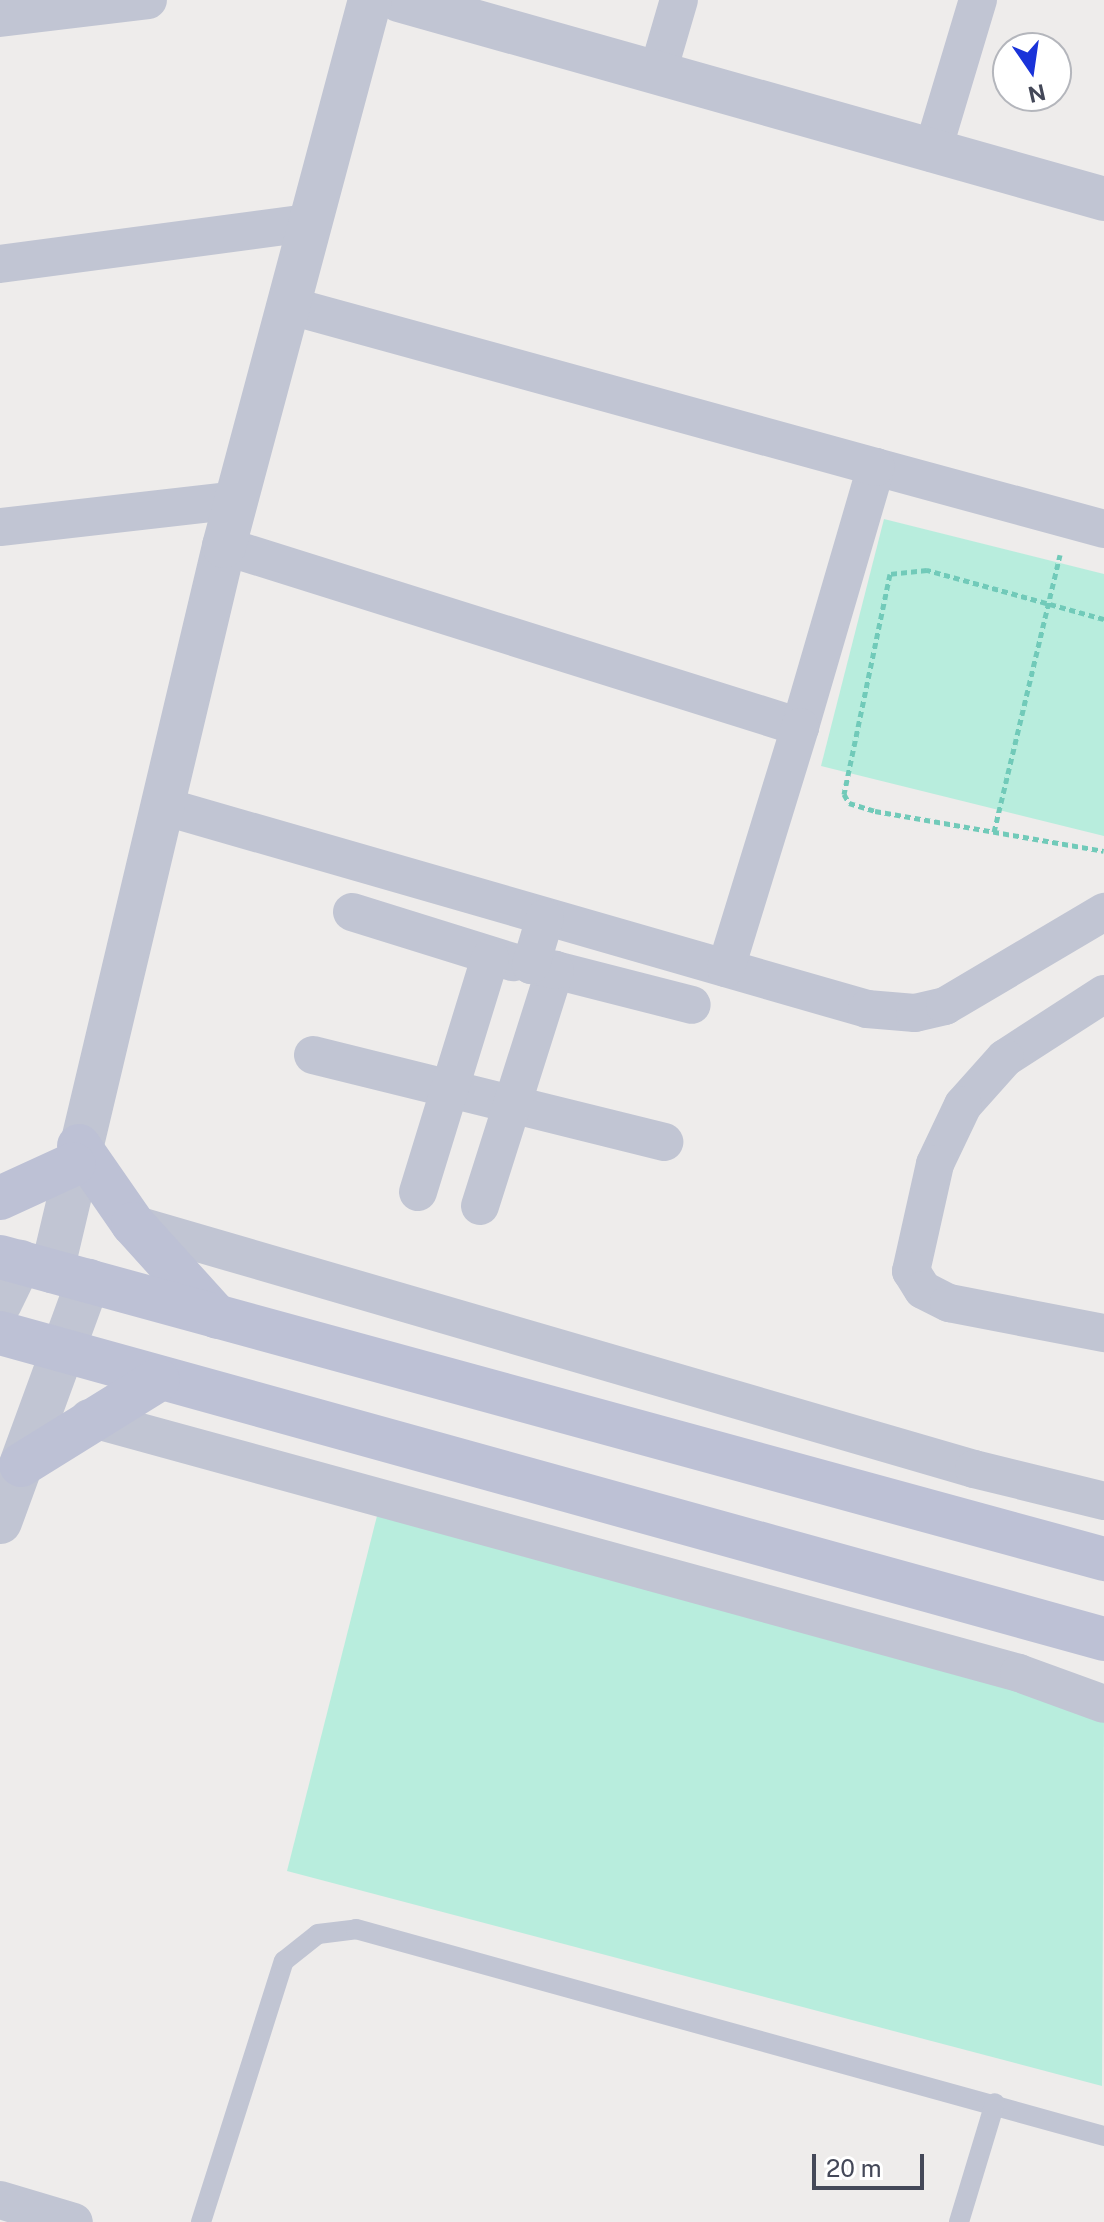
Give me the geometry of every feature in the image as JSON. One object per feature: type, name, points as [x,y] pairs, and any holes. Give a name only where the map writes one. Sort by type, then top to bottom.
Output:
[{"type":"main road","points":[[0,1198],[76,1155],[217,1317]]},
{"type":"main road","points":[[40,1268],[1104,1559]]},
{"type":"main road","points":[[0,1333],[158,1380],[1096,1640]]},
{"type":"main road","points":[[21,1465],[89,1418],[158,1380]]},
{"type":"street","points":[[0,18],[148,0]]},
{"type":"street","points":[[0,1522],[60,1352],[40,1268],[76,1155],[166,807],[224,546],[370,0]]},
{"type":"street","points":[[399,0],[932,153],[1104,199]]},
{"type":"street","points":[[657,75],[679,0]]},
{"type":"street","points":[[932,153],[978,0]]},
{"type":"street","points":[[0,264],[309,223]]},
{"type":"street","points":[[287,305],[1086,524]]},
{"type":"street","points":[[726,968],[876,467]]},
{"type":"street","points":[[0,527],[236,500]]},
{"type":"street","points":[[224,546],[800,727]]},
{"type":"street","points":[[166,807],[867,1009],[915,1013],[945,1006],[1104,912]]},
{"type":"street","points":[[352,912],[490,958],[543,967],[692,1005]]},
{"type":"street","points":[[480,1206],[513,1108],[543,967],[545,918]]},
{"type":"street","points":[[418,1192],[490,958]]},
{"type":"street","points":[[1104,994],[1005,1058],[963,1105],[935,1164],[911,1271],[923,1290],[949,1303],[1104,1333]]},
{"type":"street","points":[[313,1055],[513,1108],[664,1142]]},
{"type":"street","points":[[133,1224],[974,1469],[1104,1501]]},
{"type":"street","points":[[0,1303],[40,1268]]},
{"type":"street","points":[[89,1418],[1019,1673],[1104,1704]]},
{"type":"street","points":[[0,2200],[74,2222]]},
{"type":"lane","points":[[201,2222],[284,1961],[318,1934],[356,1929],[995,2103],[1104,2136]]},
{"type":"lane","points":[[959,2222],[995,2103]]},
{"type":"path","points":[[994,832],[1048,606],[1086,524]]},
{"type":"path","points":[[1104,619],[1048,606],[927,570],[890,574],[844,794],[849,803],[875,811],[1104,851]]},
{"type":"green space","points":[[884,519],[1104,574],[1104,836],[821,766]]},
{"type":"green space","points":[[377,1516],[1071,1700],[1104,1718],[1102,2086],[287,1871]]}]
